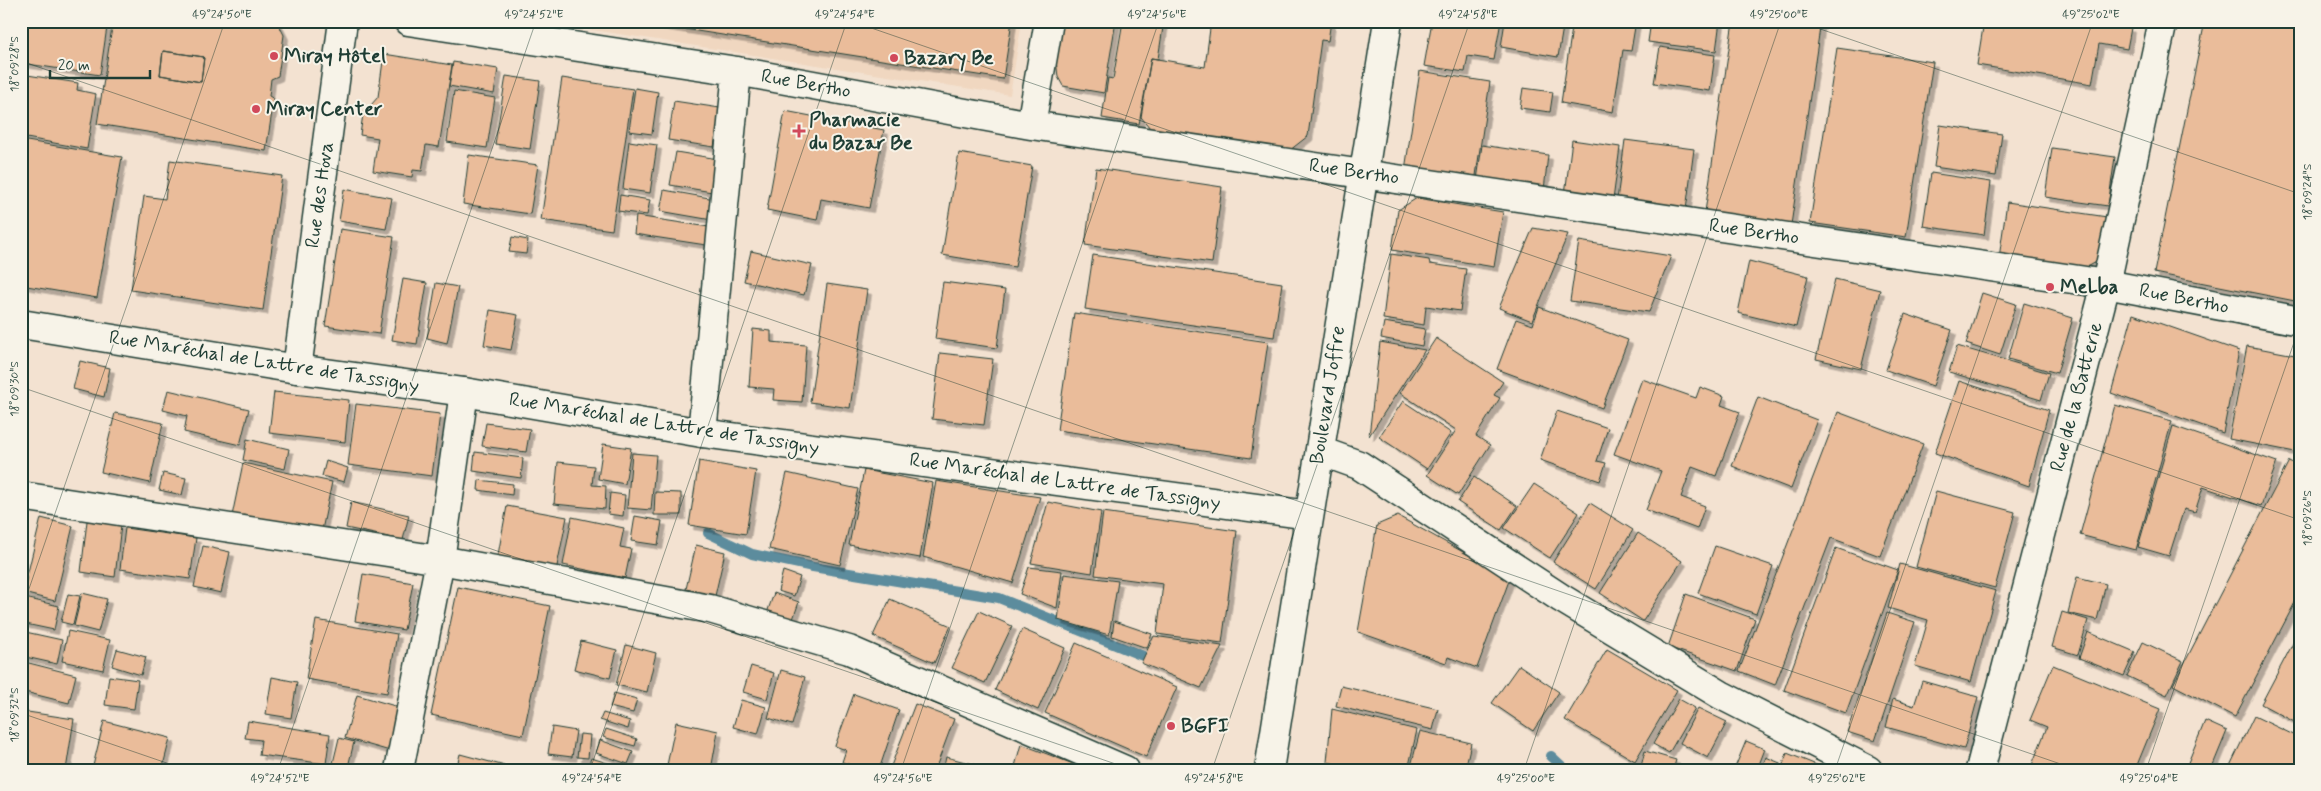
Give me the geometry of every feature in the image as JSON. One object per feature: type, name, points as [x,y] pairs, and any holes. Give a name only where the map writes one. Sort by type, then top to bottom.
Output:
[{"type":"street","name":"Rue des Hova","points":[[297,369],[343,21]]},
{"type":"street","name":"Rue Bertho","points":[[408,21],[737,71],[1031,125],[2106,284],[2300,321]]},
{"type":"street","points":[[1031,125],[1049,21]]},
{"type":"street","name":"Boulevard Joffre","points":[[1269,770],[1388,21]]},
{"type":"street","name":"Rue de la Batterie","points":[[1980,770],[2106,284],[2163,21]]},
{"type":"street","points":[[702,433],[737,71]]},
{"type":"street","name":"Rue Maréchal de Lattre de Tassigny","points":[[21,324],[297,369],[464,392],[702,433],[1309,515]]},
{"type":"street","points":[[399,770],[440,560],[464,392]]},
{"type":"street","points":[[1320,451],[1359,465],[1561,598],[1721,695],[1868,770]]},
{"type":"street","points":[[21,496],[440,560],[710,609],[850,650],[1125,770]]},
{"type":"shaded area","name":"Bazary Be","points":[[535,21],[1022,21],[1010,95]]},
{"type":"building","points":[[21,21],[83,21],[83,24],[107,27],[100,75],[21,63]]},
{"type":"building","points":[[113,21],[277,21],[284,35],[278,76],[271,79],[269,96],[274,99],[266,151],[97,124]],"holes":[[[163,51],[204,57],[201,82],[160,75]]]},
{"type":"building","name":"Bazary Be","points":[[633,21],[1012,21],[1003,79]]},
{"type":"building","points":[[1062,21],[1116,21],[1104,93],[1063,86],[1058,77],[1056,60]]},
{"type":"building","points":[[1123,21],[1164,21],[1158,59],[1151,58],[1139,124],[1102,118],[1108,78],[1113,79]]},
{"type":"building","points":[[1211,21],[1331,21],[1328,41],[1321,40],[1308,136],[1285,154],[1154,133],[1141,117],[1151,58],[1205,67]]},
{"type":"building","points":[[1432,21],[1501,21],[1494,60],[1468,56],[1465,72],[1424,66]]},
{"type":"building","points":[[1505,21],[1564,21],[1558,57],[1501,47]]},
{"type":"building","points":[[1573,21],[1636,21],[1631,51],[1623,50],[1613,112],[1561,103]]},
{"type":"building","points":[[1651,21],[1720,21],[1716,51],[1648,42]]},
{"type":"building","points":[[1733,21],[1821,21],[1791,225],[1705,212]]},
{"type":"building","points":[[1984,21],[2106,21],[2106,24],[2131,28],[2127,49],[2099,44],[2092,84],[1977,65]]},
{"type":"building","points":[[2205,21],[2300,21],[2300,302],[2154,273]]},
{"type":"building","points":[[1660,47],[1715,55],[1710,91],[1654,83]]},
{"type":"building","points":[[1837,48],[1933,62],[1906,237],[1810,223]]},
{"type":"building","points":[[163,51],[204,57],[201,82],[160,75]]},
{"type":"building","points":[[384,54],[452,65],[439,147],[426,145],[422,171],[413,170],[412,177],[373,171],[378,138],[360,135],[363,114],[378,97]]},
{"type":"building","points":[[453,62],[498,69],[494,94],[449,86]]},
{"type":"building","points":[[1420,71],[1490,82],[1475,182],[1405,170]]},
{"type":"building","points":[[21,74],[78,83],[77,90],[96,94],[87,149],[21,137]]},
{"type":"building","points":[[506,76],[540,81],[530,149],[495,144]]},
{"type":"building","points":[[562,78],[633,89],[612,230],[541,220]]},
{"type":"building","points":[[635,88],[658,92],[652,134],[629,131]]},
{"type":"building","points":[[1523,88],[1553,92],[1550,112],[1520,108]]},
{"type":"building","points":[[454,91],[495,98],[487,148],[447,142]]},
{"type":"building","points":[[674,101],[720,108],[714,147],[668,140]]},
{"type":"building","points":[[785,111],[884,130],[869,208],[821,199],[817,220],[767,210]]},
{"type":"building","points":[[1940,125],[2002,134],[1996,176],[1934,167]]},
{"type":"building","points":[[21,140],[122,157],[97,298],[21,285]]},
{"type":"building","points":[[1572,140],[1620,147],[1613,200],[1565,194]]},
{"type":"building","points":[[1625,140],[1694,149],[1686,210],[1617,200]]},
{"type":"building","points":[[629,141],[657,145],[650,193],[623,189]]},
{"type":"building","points":[[1482,145],[1548,155],[1544,190],[1477,180]]},
{"type":"building","points":[[2052,148],[2115,157],[2108,206],[2045,197]]},
{"type":"building","points":[[676,152],[718,159],[712,192],[670,185]]},
{"type":"building","points":[[959,153],[1032,166],[1015,267],[942,255]]},
{"type":"building","points":[[469,155],[538,165],[530,214],[463,204]]},
{"type":"building","points":[[170,160],[282,176],[263,310],[131,290],[144,196],[165,199]]},
{"type":"building","points":[[1096,168],[1222,187],[1212,263],[1085,245]]},
{"type":"building","points":[[1931,173],[1991,182],[1984,235],[1923,226]]},
{"type":"building","points":[[344,189],[392,198],[386,229],[339,221]]},
{"type":"building","points":[[664,190],[715,199],[712,220],[660,211]]},
{"type":"building","points":[[620,195],[650,200],[647,215],[618,211]]},
{"type":"building","points":[[1417,198],[1503,212],[1494,267],[1392,250],[1398,210]]},
{"type":"building","points":[[2007,202],[2107,217],[2100,260],[2082,270],[1999,258]]},
{"type":"building","points":[[636,216],[709,227],[706,245],[634,234]]},
{"type":"building","points":[[1533,228],[1568,234],[1532,321],[1499,308]]},
{"type":"building","points":[[340,229],[394,237],[379,334],[325,326]]},
{"type":"building","points":[[512,237],[528,240],[526,254],[509,252]]},
{"type":"building","points":[[1579,241],[1671,256],[1649,312],[1570,301]]},
{"type":"building","points":[[751,251],[812,265],[804,295],[744,281]]},
{"type":"building","points":[[1391,254],[1429,260],[1430,264],[1466,269],[1460,311],[1426,306],[1424,325],[1383,319]]},
{"type":"building","points":[[1093,255],[1282,283],[1274,337],[1085,309]]},
{"type":"building","points":[[1749,261],[1808,276],[1796,327],[1738,313]]},
{"type":"building","points":[[403,279],[427,283],[417,344],[392,340]]},
{"type":"building","points":[[1835,279],[1880,290],[1861,369],[1816,359]]},
{"type":"building","points":[[943,282],[1005,290],[997,348],[935,339]]},
{"type":"building","points":[[436,283],[458,287],[447,343],[427,338]]},
{"type":"building","points":[[827,284],[867,290],[850,408],[810,402]]},
{"type":"building","points":[[1982,293],[2016,304],[2000,355],[1966,344]]},
{"type":"building","points":[[2024,303],[2073,318],[2057,373],[2008,359]]},
{"type":"building","points":[[1539,307],[1628,340],[1602,408],[1497,369],[1516,319],[1533,325]]},
{"type":"building","points":[[490,310],[518,315],[511,350],[484,345]]},
{"type":"building","points":[[1074,313],[1268,342],[1251,458],[1057,430]]},
{"type":"building","points":[[1905,314],[1952,330],[1933,386],[1886,370]]},
{"type":"building","points":[[2133,314],[2239,351],[2223,433],[2111,393]]},
{"type":"building","points":[[1384,322],[1425,329],[1422,346],[1381,338]]},
{"type":"building","points":[[753,329],[771,331],[771,342],[806,345],[802,402],[773,400],[774,389],[749,387]]},
{"type":"building","points":[[1436,338],[1503,382],[1494,395],[1500,398],[1476,436],[1490,445],[1458,495],[1427,475],[1456,430],[1400,393]]},
{"type":"building","points":[[1380,342],[1425,350],[1369,436]]},
{"type":"building","points":[[1957,346],[2049,373],[2041,400],[1949,372]]},
{"type":"building","points":[[2247,346],[2300,356],[2300,453],[2229,439]]},
{"type":"building","points":[[940,353],[993,359],[984,425],[932,419]]},
{"type":"building","points":[[80,361],[110,368],[104,397],[73,389]]},
{"type":"building","points":[[1642,379],[1696,398],[1700,387],[1724,396],[1721,405],[1740,412],[1716,476],[1692,467],[1681,497],[1705,506],[1697,529],[1646,510],[1661,471],[1614,454]]},
{"type":"building","points":[[1959,381],[2049,410],[2029,486],[1935,453]]},
{"type":"building","points":[[168,390],[249,409],[240,445],[184,432],[187,416],[163,410]]},
{"type":"building","points":[[274,392],[349,400],[345,442],[269,433]]},
{"type":"building","points":[[1758,397],[1817,420],[1791,489],[1732,466]]},
{"type":"building","points":[[1403,401],[1451,433],[1427,469],[1379,437]]},
{"type":"building","points":[[356,404],[440,414],[432,476],[348,465]]},
{"type":"building","points":[[2115,405],[2172,421],[2136,550],[2080,535]]},
{"type":"building","points":[[1557,411],[1608,428],[1597,461],[1606,463],[1600,481],[1540,460]]},
{"type":"building","points":[[1838,412],[1923,444],[1880,556],[1831,538],[1775,685],[1739,671]]},
{"type":"building","points":[[115,413],[163,423],[150,483],[101,472]]},
{"type":"building","points":[[486,423],[530,429],[526,452],[482,446]]},
{"type":"building","points":[[2173,426],[2277,462],[2261,506],[2203,487],[2195,512],[2184,509],[2169,556],[2138,547]]},
{"type":"building","points":[[247,439],[289,449],[285,469],[243,460]]},
{"type":"building","points":[[603,444],[631,448],[625,484],[598,479]]},
{"type":"building","points":[[475,452],[523,458],[521,478],[473,471]]},
{"type":"building","points":[[632,453],[656,455],[651,510],[627,508]]},
{"type":"building","points":[[326,461],[348,468],[344,482],[322,476]]},
{"type":"building","points":[[699,461],[756,471],[746,534],[689,525]]},
{"type":"building","points":[[2289,461],[2300,467],[2300,593],[2235,717],[2173,685]]},
{"type":"building","points":[[558,462],[594,466],[592,485],[606,486],[605,509],[554,504]]},
{"type":"building","points":[[243,463],[332,482],[321,535],[232,516]]},
{"type":"building","points":[[864,470],[933,483],[920,558],[849,545]]},
{"type":"building","points":[[163,473],[186,478],[182,495],[159,490]]},
{"type":"building","points":[[787,473],[858,489],[840,565],[769,549]]},
{"type":"building","points":[[1474,477],[1517,506],[1501,530],[1458,502]]},
{"type":"building","points":[[479,480],[513,484],[512,495],[478,490]]},
{"type":"building","points":[[936,481],[1040,497],[1013,583],[923,557]]},
{"type":"building","points":[[1534,484],[1579,513],[1550,558],[1504,528]]},
{"type":"building","points":[[1936,491],[2015,512],[1995,588],[1916,567]]},
{"type":"building","points":[[655,492],[681,493],[681,515],[654,515]]},
{"type":"building","points":[[610,493],[625,495],[623,516],[608,514]]},
{"type":"building","points":[[351,502],[409,515],[403,540],[346,528]]},
{"type":"building","points":[[1048,502],[1101,512],[1092,573],[1031,563]]},
{"type":"building","points":[[1590,503],[1633,530],[1596,589],[1553,562]]},
{"type":"building","points":[[507,506],[567,517],[556,571],[497,560]]},
{"type":"building","points":[[1103,512],[1237,531],[1222,643],[1157,634],[1163,584],[1095,575]]},
{"type":"building","points":[[635,516],[662,521],[658,545],[631,541]]},
{"type":"building","points":[[1398,516],[1510,578],[1477,668],[1448,657],[1446,663],[1358,632],[1377,525]]},
{"type":"building","points":[[572,517],[624,528],[620,547],[631,549],[625,578],[563,565]]},
{"type":"building","points":[[41,518],[73,526],[55,601],[23,593]]},
{"type":"building","points":[[87,521],[121,525],[115,577],[81,572]]},
{"type":"building","points":[[125,528],[196,538],[190,579],[120,569]]},
{"type":"building","points":[[1638,533],[1682,561],[1643,621],[1600,593]]},
{"type":"building","points":[[696,545],[725,552],[715,596],[686,589]]},
{"type":"building","points":[[203,546],[230,552],[221,593],[194,587]]},
{"type":"building","points":[[1715,546],[1773,566],[1756,614],[1698,593]]},
{"type":"building","points":[[1836,548],[1898,570],[1846,713],[1784,690]]},
{"type":"building","points":[[1900,564],[1996,591],[1971,682],[1915,666],[1928,620],[1888,608]]},
{"type":"building","points":[[1029,567],[1062,571],[1057,608],[1020,594]]},
{"type":"building","points":[[783,571],[800,577],[794,596],[778,591]]},
{"type":"building","points":[[363,574],[413,583],[404,630],[355,621]]},
{"type":"building","points":[[1064,574],[1118,581],[1109,635],[1058,620]]},
{"type":"building","points":[[2077,577],[2106,584],[2097,620],[2068,613]]},
{"type":"building","points":[[458,587],[550,606],[523,735],[431,715]]},
{"type":"building","points":[[82,593],[107,599],[98,632],[74,626]]},
{"type":"building","points":[[774,593],[799,602],[792,622],[767,613]]},
{"type":"building","points":[[68,594],[80,596],[73,625],[61,622]]},
{"type":"building","points":[[1686,594],[1755,619],[1737,671],[1668,647]]},
{"type":"building","points":[[25,598],[59,606],[54,630],[21,623]]},
{"type":"building","points":[[890,599],[951,626],[934,663],[873,636]]},
{"type":"building","points":[[979,611],[1012,626],[985,683],[952,668]]},
{"type":"building","points":[[2062,612],[2088,620],[2078,655],[2052,647]]},
{"type":"building","points":[[1887,613],[1915,622],[1875,741],[1847,732]]},
{"type":"building","points":[[316,620],[397,634],[387,693],[306,679]]},
{"type":"building","points":[[1114,621],[1152,634],[1147,648],[1112,636]]},
{"type":"building","points":[[1022,629],[1065,648],[1038,710],[995,690]]},
{"type":"building","points":[[2300,630],[2300,725],[2261,704]]},
{"type":"building","points":[[21,631],[62,640],[57,664],[21,656]]},
{"type":"building","points":[[68,631],[110,640],[103,670],[62,661]]},
{"type":"building","points":[[2088,632],[2135,652],[2124,676],[2079,658]]},
{"type":"building","points":[[1154,636],[1222,646],[1201,688],[1141,663]]},
{"type":"building","points":[[581,641],[617,650],[610,678],[574,669]]},
{"type":"building","points":[[2143,642],[2183,661],[2167,695],[2127,676]]},
{"type":"building","points":[[1076,643],[1177,687],[1146,757],[1045,713]]},
{"type":"building","points":[[626,645],[656,653],[647,692],[616,685]]},
{"type":"building","points":[[117,649],[146,657],[141,675],[112,666]]},
{"type":"building","points":[[1607,649],[1677,690],[1635,761],[1565,720]]},
{"type":"building","points":[[21,661],[76,675],[69,703],[21,691]]},
{"type":"building","points":[[1519,665],[1559,692],[1533,731],[1492,703]]},
{"type":"building","points":[[2053,665],[2160,709],[2135,770],[2030,770],[2047,727],[2030,720]]},
{"type":"building","points":[[751,666],[774,673],[767,699],[743,692]]},
{"type":"building","points":[[781,670],[805,677],[792,725],[768,718]]},
{"type":"building","points":[[109,676],[138,680],[134,709],[105,705]]},
{"type":"building","points":[[272,677],[297,682],[291,718],[266,714]]},
{"type":"building","points":[[1922,681],[1978,697],[1964,749],[1886,727],[1893,699],[1914,706]]},
{"type":"building","points":[[1341,686],[1438,709],[1433,730],[1336,706]]},
{"type":"building","points":[[614,693],[637,699],[633,713],[610,707]]},
{"type":"building","points":[[854,694],[899,710],[879,770],[866,770],[842,762],[846,750],[835,746]]},
{"type":"building","points":[[357,695],[402,708],[390,751],[345,738]]},
{"type":"building","points":[[1679,699],[1695,708],[1669,753],[1653,744]]},
{"type":"building","points":[[741,700],[766,707],[758,734],[733,727]]},
{"type":"building","points":[[915,704],[954,719],[935,770],[901,770],[891,766]]},
{"type":"building","points":[[1698,708],[1727,722],[1708,758],[1680,743]]},
{"type":"building","points":[[1332,709],[1417,730],[1408,770],[1384,767],[1383,770],[1364,770],[1327,762]]},
{"type":"building","points":[[21,711],[74,719],[66,770],[21,770]]},
{"type":"building","points":[[603,713],[630,721],[628,729],[600,720]]},
{"type":"building","points":[[2254,716],[2300,738],[2300,770],[2228,770]]},
{"type":"building","points":[[104,721],[170,738],[162,770],[92,770]]},
{"type":"building","points":[[248,721],[330,734],[326,764],[259,755],[261,740],[245,738]]},
{"type":"building","points":[[2205,721],[2227,731],[2211,770],[2185,770]]},
{"type":"building","points":[[676,722],[718,731],[711,770],[666,770]]},
{"type":"building","points":[[552,727],[576,731],[572,757],[548,754]]},
{"type":"building","points":[[606,729],[637,739],[635,746],[603,737]]},
{"type":"building","points":[[1420,731],[1471,743],[1465,770],[1410,770]]},
{"type":"building","points":[[580,734],[590,735],[588,758],[577,757]]},
{"type":"building","points":[[339,738],[354,742],[348,767],[333,763]]},
{"type":"building","points":[[600,740],[633,752],[628,764],[596,753]]},
{"type":"building","points":[[1746,741],[1765,749],[1757,770],[1734,770]]},
{"type":"building","points":[[1021,744],[1089,770],[1014,770]]},
{"type":"building","points":[[1645,751],[1676,760],[1673,770],[1640,770]]},
{"type":"building","points":[[1787,753],[1819,766],[1817,770],[1781,770]]},
{"type":"building","points":[[460,754],[520,770],[456,770]]},
{"type":"building","points":[[946,757],[985,767],[984,770],[943,770]]},
{"type":"building","points":[[1766,757],[1780,763],[1778,770],[1761,770]]},
{"type":"building","points":[[591,758],[628,769],[628,770],[587,770]]},
{"type":"waterway","points":[[708,533],[752,554],[813,567],[999,598],[1143,656]]},
{"type":"waterway","points":[[1551,756],[1566,770]]},
{"type":"place","name":"Miray Hôtel","points":[[274,56]]},
{"type":"place","name":"Bazary Be","points":[[894,58]]},
{"type":"place","name":"Miray Center","points":[[256,109]]},
{"type":"place","name":"Pharmacie du Bazar Be","points":[[799,131]]},
{"type":"place","name":"MeLba","points":[[2050,287]]},
{"type":"place","name":"BGFI","points":[[1171,726]]}]
